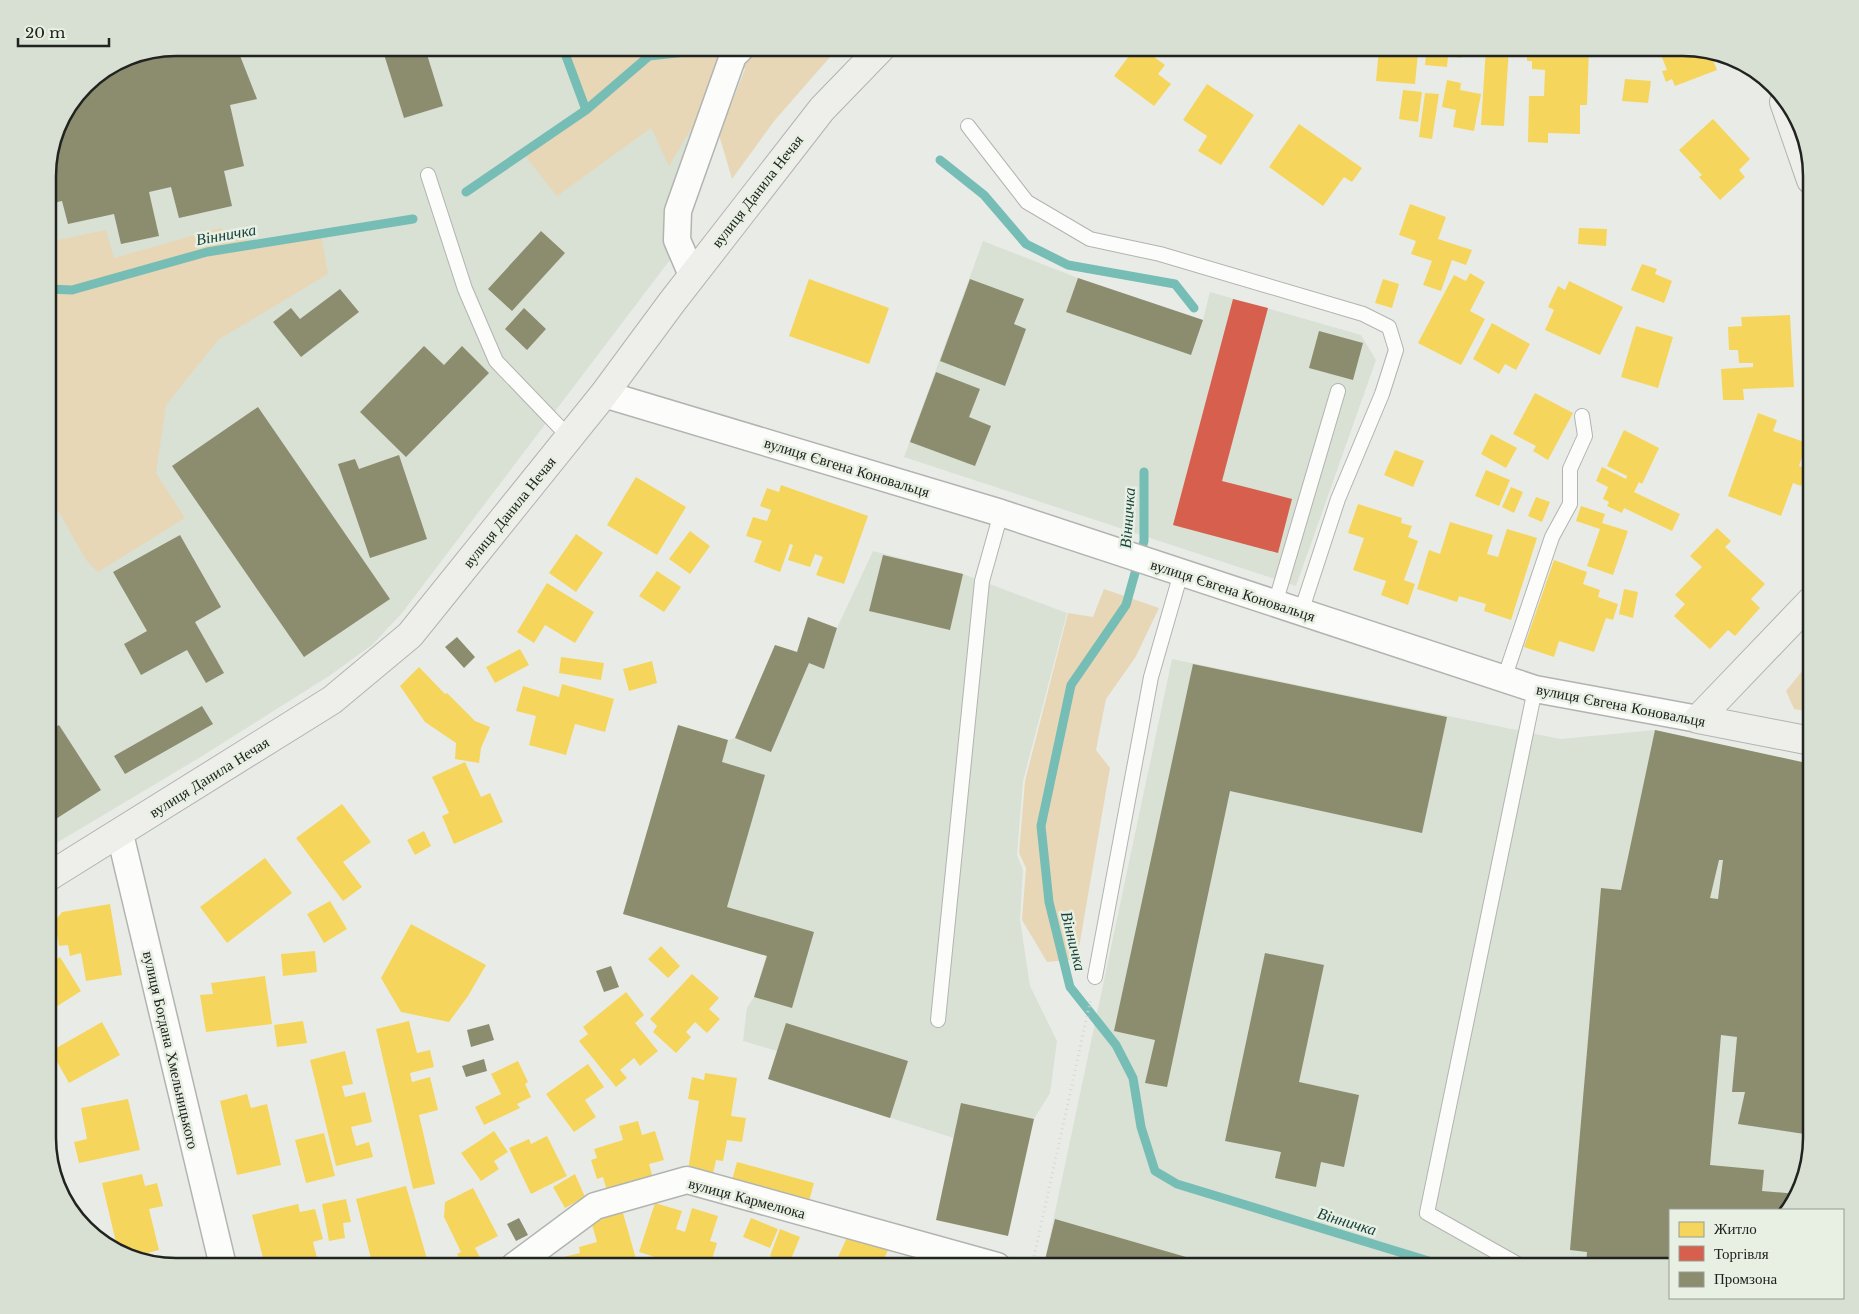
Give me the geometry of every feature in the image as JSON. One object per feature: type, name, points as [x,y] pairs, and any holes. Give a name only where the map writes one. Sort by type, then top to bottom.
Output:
[{"type":"main road","name":"вулиця Данила Нечая","points":[[57,872],[332,700],[410,635],[604,394],[692,275],[822,108],[873,57]]},
{"type":"main road","points":[[1698,720],[1803,610]]},
{"type":"main road","name":"вулиця Євгена Коновальця","points":[[1698,720],[1803,739]]},
{"type":"street","points":[[692,275],[677,240],[678,211],[734,57]]},
{"type":"street","name":"вулиця Євгена Коновальця","points":[[604,394],[1001,513],[1535,689],[1698,720]]},
{"type":"street","name":"вулиця Богдана Хмельницького","points":[[120,834],[221,1258]]},
{"type":"street","name":"вулиця Кармелюка","points":[[525,1258],[595,1206],[686,1180],[967,1258]]},
{"type":"lane","points":[[968,126],[1027,202],[1090,239],[1160,254],[1363,314],[1389,327],[1396,350],[1382,394],[1338,500],[1302,612]]},
{"type":"lane","points":[[428,175],[465,289],[496,361],[569,437]]},
{"type":"lane","points":[[1276,604],[1338,391]]},
{"type":"lane","points":[[1504,679],[1552,537],[1570,504],[1570,470],[1585,436],[1582,416]]},
{"type":"lane","points":[[938,1020],[982,581],[1001,513]]},
{"type":"lane","points":[[1095,977],[1151,677],[1181,573]]},
{"type":"lane","points":[[1507,1258],[1427,1213],[1535,689]]},
{"type":"path","points":[[1034,1258],[1078,1067],[1095,977]]},
{"type":"shaded area","points":[[169,57],[730,57],[679,248],[402,613],[372,645],[329,676],[199,758],[57,843],[57,161],[65,130],[81,103],[97,86],[116,72],[130,65]]},
{"type":"shaded area","points":[[566,57],[718,57],[713,81],[701,110],[669,166],[651,128],[557,196],[522,152],[585,110]]},
{"type":"shaded area","points":[[734,57],[831,57],[775,120],[732,179],[719,135],[745,69]]},
{"type":"shaded area","points":[[219,228],[257,244],[321,234],[328,274],[218,340],[166,405],[156,473],[185,518],[98,572],[86,560],[57,509],[57,240],[106,230],[114,258]]},
{"type":"shaded area","points":[[983,241],[1078,278],[1203,320],[1210,292],[1361,335],[1376,360],[1296,586],[904,457]]},
{"type":"shaded area","points":[[873,551],[963,574],[1067,613],[1023,781],[1017,855],[1023,870],[1020,920],[1030,986],[1057,1041],[1050,1093],[1034,1119],[962,1103],[954,1138],[768,1079],[777,1051],[743,1041],[747,1008],[754,997],[766,956],[623,914],[678,725],[728,740],[735,738],[775,645],[797,652],[808,617],[837,628]]},
{"type":"shaded area","points":[[1104,589],[1159,608],[1135,658],[1106,699],[1096,750],[1110,768],[1077,959],[1047,962],[1022,920],[1026,868],[1019,853],[1025,781],[1068,613],[1093,617]]},
{"type":"shaded area","points":[[1172,659],[1560,739],[1655,730],[1803,762],[1803,1138],[1796,1176],[1779,1209],[1669,1209],[1669,1258],[1045,1258]]},
{"type":"shaded area","points":[[1803,670],[1803,711],[1794,709],[1786,691]]},
{"type":"building: Житло","points":[[1129,56],[1153,56],[1165,65],[1158,74],[1171,84],[1154,106],[1114,76]]},
{"type":"building: Житло","points":[[1378,56],[1418,56],[1415,84],[1376,81]]},
{"type":"building: Житло","points":[[1426,56],[1448,56],[1447,67],[1425,65]]},
{"type":"building: Житло","points":[[1485,56],[1508,56],[1504,126],[1481,125]]},
{"type":"building: Житло","points":[[1527,56],[1589,56],[1587,105],[1580,105],[1580,134],[1548,133],[1548,143],[1528,142],[1529,96],[1544,96],[1545,70],[1532,69],[1532,61],[1527,61]]},
{"type":"building: Житло","points":[[1661,56],[1698,57],[1713,60],[1717,70],[1675,86],[1672,79],[1666,82],[1662,71],[1667,70]]},
{"type":"building: Житло","points":[[1625,79],[1651,81],[1648,103],[1622,101]]},
{"type":"building: Житло","points":[[1447,80],[1461,83],[1460,90],[1481,94],[1474,131],[1453,127],[1456,110],[1442,107]]},
{"type":"building: Житло","points":[[1207,84],[1254,115],[1221,165],[1198,151],[1207,136],[1183,120]]},
{"type":"building: Житло","points":[[1403,90],[1422,92],[1418,122],[1399,119]]},
{"type":"building: Житло","points":[[1425,93],[1439,94],[1432,139],[1419,137]]},
{"type":"building: Житло","points":[[1713,119],[1750,159],[1739,170],[1745,177],[1720,200],[1699,177],[1702,175],[1679,150]]},
{"type":"building: Житло","points":[[1299,124],[1362,168],[1352,182],[1344,177],[1323,206],[1269,167]]},
{"type":"building: Житло","points":[[1410,204],[1446,217],[1438,239],[1472,250],[1466,265],[1452,260],[1441,291],[1423,285],[1432,261],[1411,254],[1416,241],[1399,235]]},
{"type":"building: Житло","points":[[1579,228],[1607,229],[1606,246],[1578,244]]},
{"type":"building: Житло","points":[[1642,264],[1657,269],[1655,274],[1672,281],[1664,303],[1631,290]]},
{"type":"building: Житло","points":[[1470,273],[1485,282],[1470,311],[1485,319],[1461,365],[1418,343],[1454,275],[1466,281]]},
{"type":"building: Житло","points":[[809,279],[889,308],[869,364],[789,336]]},
{"type":"building: Житло","points":[[1383,279],[1399,284],[1392,308],[1375,303]]},
{"type":"building: Житло","points":[[1569,281],[1623,307],[1600,355],[1545,330],[1554,310],[1548,307],[1558,286],[1565,290]]},
{"type":"building: Житло","points":[[1790,315],[1794,387],[1743,389],[1744,400],[1723,400],[1721,369],[1753,367],[1753,363],[1739,363],[1738,350],[1729,350],[1728,327],[1742,326],[1741,317]]},
{"type":"building: Житло","points":[[1492,323],[1530,344],[1516,370],[1505,364],[1499,374],[1473,359]]},
{"type":"building: Житло","points":[[1636,326],[1673,337],[1658,388],[1621,377]]},
{"type":"building: Житло","points":[[1535,393],[1573,413],[1548,460],[1533,451],[1536,446],[1513,434]]},
{"type":"building: Житло","points":[[1758,413],[1777,420],[1773,431],[1803,442],[1803,454],[1799,466],[1803,468],[1803,480],[1801,486],[1793,483],[1781,516],[1728,496]]},
{"type":"building: Житло","points":[[1624,430],[1659,448],[1642,484],[1639,482],[1634,492],[1680,514],[1672,531],[1624,508],[1622,513],[1607,506],[1609,502],[1603,499],[1608,487],[1596,481],[1602,467],[1626,479],[1627,476],[1607,466]]},
{"type":"building: Житло","points":[[1491,434],[1517,448],[1506,468],[1481,454]]},
{"type":"building: Житло","points":[[1395,450],[1424,461],[1413,487],[1384,475]]},
{"type":"building: Житло","points":[[1486,470],[1510,480],[1499,506],[1475,496]]},
{"type":"building: Житло","points":[[636,477],[686,507],[657,555],[607,525]]},
{"type":"building: Житло","points":[[781,485],[868,516],[844,584],[816,575],[823,557],[815,554],[810,567],[788,560],[793,545],[790,544],[780,572],[754,562],[762,541],[746,536],[753,517],[767,521],[771,510],[760,506],[767,488],[779,492]]},
{"type":"building: Житло","points":[[1511,487],[1523,492],[1514,513],[1502,507]]},
{"type":"building: Житло","points":[[1536,497],[1550,502],[1542,522],[1528,516]]},
{"type":"building: Житло","points":[[1358,504],[1402,518],[1401,523],[1412,526],[1408,537],[1418,541],[1404,580],[1415,584],[1408,605],[1381,595],[1386,581],[1353,570],[1364,538],[1348,533]]},
{"type":"building: Житло","points":[[1581,506],[1605,514],[1602,523],[1628,531],[1613,575],[1587,566],[1600,529],[1576,521]]},
{"type":"building: Житло","points":[[1450,522],[1493,535],[1487,554],[1498,557],[1507,529],[1537,538],[1511,620],[1484,611],[1486,604],[1459,596],[1457,602],[1417,589],[1429,550],[1440,554]]},
{"type":"building: Житло","points":[[1717,528],[1731,541],[1725,547],[1765,584],[1751,599],[1760,608],[1735,636],[1728,630],[1710,649],[1674,616],[1685,604],[1675,595],[1702,567],[1690,556]]},
{"type":"building: Житло","points":[[690,531],[710,546],[690,574],[669,559]]},
{"type":"building: Житло","points":[[576,534],[603,553],[576,592],[549,573]]},
{"type":"building: Житло","points":[[1554,560],[1587,572],[1583,584],[1600,590],[1598,597],[1618,604],[1613,620],[1606,618],[1594,652],[1559,641],[1554,657],[1524,647]]},
{"type":"building: Житло","points":[[657,571],[681,587],[664,612],[639,596]]},
{"type":"building: Житло","points":[[547,583],[594,612],[575,643],[545,625],[534,643],[517,632]]},
{"type":"building: Житло","points":[[1624,589],[1638,592],[1633,618],[1619,614]]},
{"type":"building: Житло","points":[[520,649],[529,665],[495,683],[486,667]]},
{"type":"building: Житло","points":[[561,657],[604,663],[601,680],[559,673]]},
{"type":"building: Житло","points":[[652,661],[657,683],[629,691],[623,669]]},
{"type":"building: Житло","points":[[419,667],[475,721],[490,727],[481,748],[479,763],[455,759],[456,743],[425,722],[400,686]]},
{"type":"building: Житло","points":[[562,684],[614,699],[605,732],[575,724],[566,755],[529,745],[536,716],[516,711],[523,686],[559,697]]},
{"type":"building: Житло","points":[[465,762],[481,797],[490,793],[503,822],[454,844],[442,816],[449,813],[432,777]]},
{"type":"building: Житло","points":[[342,804],[371,842],[343,862],[362,887],[343,901],[296,838]]},
{"type":"building: Житло","points":[[424,831],[431,846],[415,855],[407,840]]},
{"type":"building: Житло","points":[[265,858],[292,893],[227,943],[200,907]]},
{"type":"building: Житло","points":[[330,901],[347,929],[324,943],[307,914]]},
{"type":"building: Житло","points":[[110,904],[122,975],[86,981],[81,953],[70,956],[68,945],[59,946],[57,918],[62,912]]},
{"type":"building: Житло","points":[[411,924],[486,965],[468,996],[449,1022],[401,1012],[381,978]]},
{"type":"building: Житло","points":[[661,946],[680,966],[668,978],[648,959]]},
{"type":"building: Житло","points":[[315,951],[317,972],[283,976],[281,954]]},
{"type":"building: Житло","points":[[60,957],[81,991],[57,1006],[57,959]]},
{"type":"building: Житло","points":[[692,974],[719,998],[709,1009],[720,1019],[707,1033],[695,1022],[686,1032],[691,1037],[676,1053],[653,1032],[657,1026],[650,1019]]},
{"type":"building: Житло","points":[[265,976],[272,1024],[206,1032],[200,995],[213,994],[211,983]]},
{"type":"building: Житло","points":[[626,992],[644,1015],[635,1023],[658,1051],[640,1066],[634,1058],[620,1070],[627,1078],[616,1087],[579,1041],[588,1034],[583,1027]]},
{"type":"building: Житло","points":[[303,1021],[307,1043],[277,1047],[274,1025]]},
{"type":"building: Житло","points":[[409,1021],[417,1053],[430,1050],[434,1067],[410,1073],[412,1082],[430,1077],[438,1110],[419,1115],[435,1184],[413,1189],[376,1029]]},
{"type":"building: Житло","points":[[102,1022],[120,1055],[69,1083],[57,1062],[57,1048]]},
{"type":"building: Житло","points":[[345,1051],[353,1084],[342,1086],[345,1097],[365,1092],[372,1122],[351,1127],[356,1146],[369,1142],[373,1157],[336,1166],[310,1060]]},
{"type":"building: Житло","points":[[518,1061],[528,1082],[525,1084],[531,1097],[517,1104],[520,1108],[484,1125],[475,1107],[501,1094],[491,1074]]},
{"type":"building: Житло","points":[[588,1064],[604,1087],[585,1100],[596,1117],[574,1132],[546,1094]]},
{"type":"building: Житло","points":[[705,1073],[737,1078],[731,1116],[746,1118],[742,1142],[727,1140],[723,1161],[716,1160],[713,1174],[688,1170],[699,1101],[688,1099],[692,1077],[704,1080]]},
{"type":"building: Житло","points":[[247,1094],[251,1108],[267,1104],[281,1165],[237,1175],[220,1101]]},
{"type":"building: Житло","points":[[128,1099],[140,1150],[79,1163],[74,1142],[87,1139],[81,1108]]},
{"type":"building: Житло","points":[[638,1121],[642,1135],[655,1131],[664,1160],[649,1164],[653,1178],[607,1191],[603,1177],[597,1179],[591,1160],[597,1158],[594,1149],[623,1140],[619,1126]]},
{"type":"building: Житло","points":[[494,1131],[508,1152],[494,1161],[499,1169],[481,1181],[461,1153]]},
{"type":"building: Житло","points":[[324,1133],[335,1176],[306,1183],[295,1140]]},
{"type":"building: Житло","points":[[547,1136],[567,1176],[531,1194],[509,1148],[529,1139],[531,1144]]},
{"type":"building: Житло","points":[[737,1162],[814,1183],[809,1201],[732,1180]]},
{"type":"building: Житло","points":[[142,1174],[145,1186],[157,1183],[163,1206],[149,1209],[159,1250],[145,1254],[116,1242],[102,1183]]},
{"type":"building: Житло","points":[[575,1174],[585,1197],[565,1208],[553,1187]]},
{"type":"building: Житло","points":[[406,1186],[427,1258],[371,1258],[356,1199]]},
{"type":"building: Житло","points":[[473,1188],[498,1236],[475,1248],[480,1258],[459,1258],[457,1254],[461,1252],[444,1217],[445,1202]]},
{"type":"building: Житло","points":[[346,1199],[351,1222],[343,1223],[345,1238],[329,1241],[322,1204]]},
{"type":"building: Житло","points":[[655,1203],[682,1211],[676,1229],[685,1232],[692,1208],[718,1216],[710,1241],[717,1243],[712,1258],[658,1258],[639,1252]]},
{"type":"building: Житло","points":[[298,1204],[300,1212],[315,1209],[323,1239],[313,1242],[317,1258],[263,1258],[252,1215]]},
{"type":"building: Житло","points":[[623,1213],[636,1258],[559,1258],[580,1253],[579,1247],[597,1242],[591,1221]]},
{"type":"building: Житло","points":[[751,1218],[778,1229],[770,1248],[743,1237]]},
{"type":"building: Житло","points":[[780,1229],[800,1237],[791,1258],[775,1258],[770,1256]]},
{"type":"building: Житло","points":[[849,1233],[888,1250],[884,1258],[838,1258]]},
{"type":"building: Торгівля","points":[[1233,299],[1268,308],[1222,481],[1292,499],[1278,553],[1173,525]]},
{"type":"building: Промзона","points":[[169,57],[241,57],[257,99],[230,105],[244,166],[224,171],[232,206],[179,218],[171,187],[149,192],[159,236],[121,244],[114,214],[68,224],[62,201],[57,202],[57,161],[60,145],[72,116],[97,86],[116,72],[130,65],[153,59]]},
{"type":"building: Промзона","points":[[385,57],[428,57],[443,106],[404,118]]},
{"type":"building: Промзона","points":[[541,231],[565,253],[512,311],[488,289]]},
{"type":"building: Промзона","points":[[1078,278],[1203,320],[1191,355],[1066,312]]},
{"type":"building: Промзона","points":[[970,279],[1024,299],[1014,324],[1026,329],[1005,386],[940,361]]},
{"type":"building: Промзона","points":[[340,289],[359,312],[301,357],[273,322],[291,308],[300,319]]},
{"type":"building: Промзона","points":[[524,308],[546,329],[527,350],[505,329]]},
{"type":"building: Промзона","points":[[1319,331],[1363,343],[1353,380],[1309,368]]},
{"type":"building: Промзона","points":[[424,346],[444,365],[462,346],[489,373],[406,457],[360,412]]},
{"type":"building: Промзона","points":[[936,372],[980,389],[969,417],[991,426],[975,466],[910,442]]},
{"type":"building: Промзона","points":[[258,407],[390,599],[304,657],[172,466]]},
{"type":"building: Промзона","points":[[399,455],[427,539],[370,558],[338,464],[355,459],[359,469]]},
{"type":"building: Промзона","points":[[180,535],[221,607],[195,622],[224,673],[206,683],[187,650],[141,675],[124,644],[147,631],[113,572]]},
{"type":"building: Промзона","points":[[883,555],[963,574],[950,630],[869,611]]},
{"type":"building: Промзона","points":[[808,617],[837,628],[824,669],[809,663],[771,752],[735,738],[775,645],[797,652]]},
{"type":"building: Промзона","points":[[457,637],[475,657],[464,668],[445,647]]},
{"type":"building: Промзона","points":[[1193,664],[1447,717],[1422,833],[1230,791],[1167,1087],[1145,1083],[1155,1040],[1114,1031]]},
{"type":"building: Промзона","points":[[202,706],[213,724],[125,774],[114,756]]},
{"type":"building: Промзона","points":[[59,725],[101,790],[57,818],[57,726]]},
{"type":"building: Промзона","points":[[678,725],[728,740],[722,762],[765,775],[727,907],[814,932],[792,1008],[754,997],[767,956],[623,914]]},
{"type":"building: Промзона","points":[[1655,730],[1803,762],[1803,1134],[1738,1124],[1745,1092],[1732,1092],[1737,1037],[1721,1035],[1710,1165],[1764,1170],[1762,1191],[1789,1193],[1779,1209],[1669,1209],[1669,1258],[1587,1258],[1587,1252],[1570,1250],[1601,888],[1621,890]],"holes":[[[1719,860],[1723,860],[1718,899],[1710,898]]]},
{"type":"building: Промзона","points":[[1265,953],[1324,965],[1299,1082],[1359,1095],[1344,1167],[1321,1162],[1316,1187],[1275,1178],[1281,1152],[1225,1141]]},
{"type":"building: Промзона","points":[[611,966],[619,987],[604,992],[596,971]]},
{"type":"building: Промзона","points":[[786,1023],[908,1061],[890,1118],[768,1079]]},
{"type":"building: Промзона","points":[[489,1024],[494,1040],[471,1047],[467,1030]]},
{"type":"building: Промзона","points":[[484,1059],[487,1071],[466,1077],[462,1066]]},
{"type":"building: Промзона","points":[[961,1103],[1034,1119],[1008,1236],[936,1220]]},
{"type":"building: Промзона","points":[[519,1218],[528,1235],[516,1241],[507,1224]]},
{"type":"building: Промзона","points":[[1055,1219],[1189,1258],[1045,1258]]},
{"type":"waterway","points":[[566,57],[586,110]]},
{"type":"waterway","name":"Вінничка","points":[[466,192],[586,110],[648,57]]},
{"type":"waterway","name":"Вінничка","points":[[940,160],[984,195],[1026,244],[1068,265],[1175,284],[1194,308]]},
{"type":"waterway","name":"Вінничка","points":[[57,289],[72,290],[207,252],[413,219]]},
{"type":"waterway","name":"Вінничка","points":[[1144,472],[1144,541],[1126,605],[1071,685],[1041,826],[1049,902],[1070,987],[1116,1045],[1133,1078],[1141,1127],[1155,1171],[1177,1184],[1419,1258]]}]
